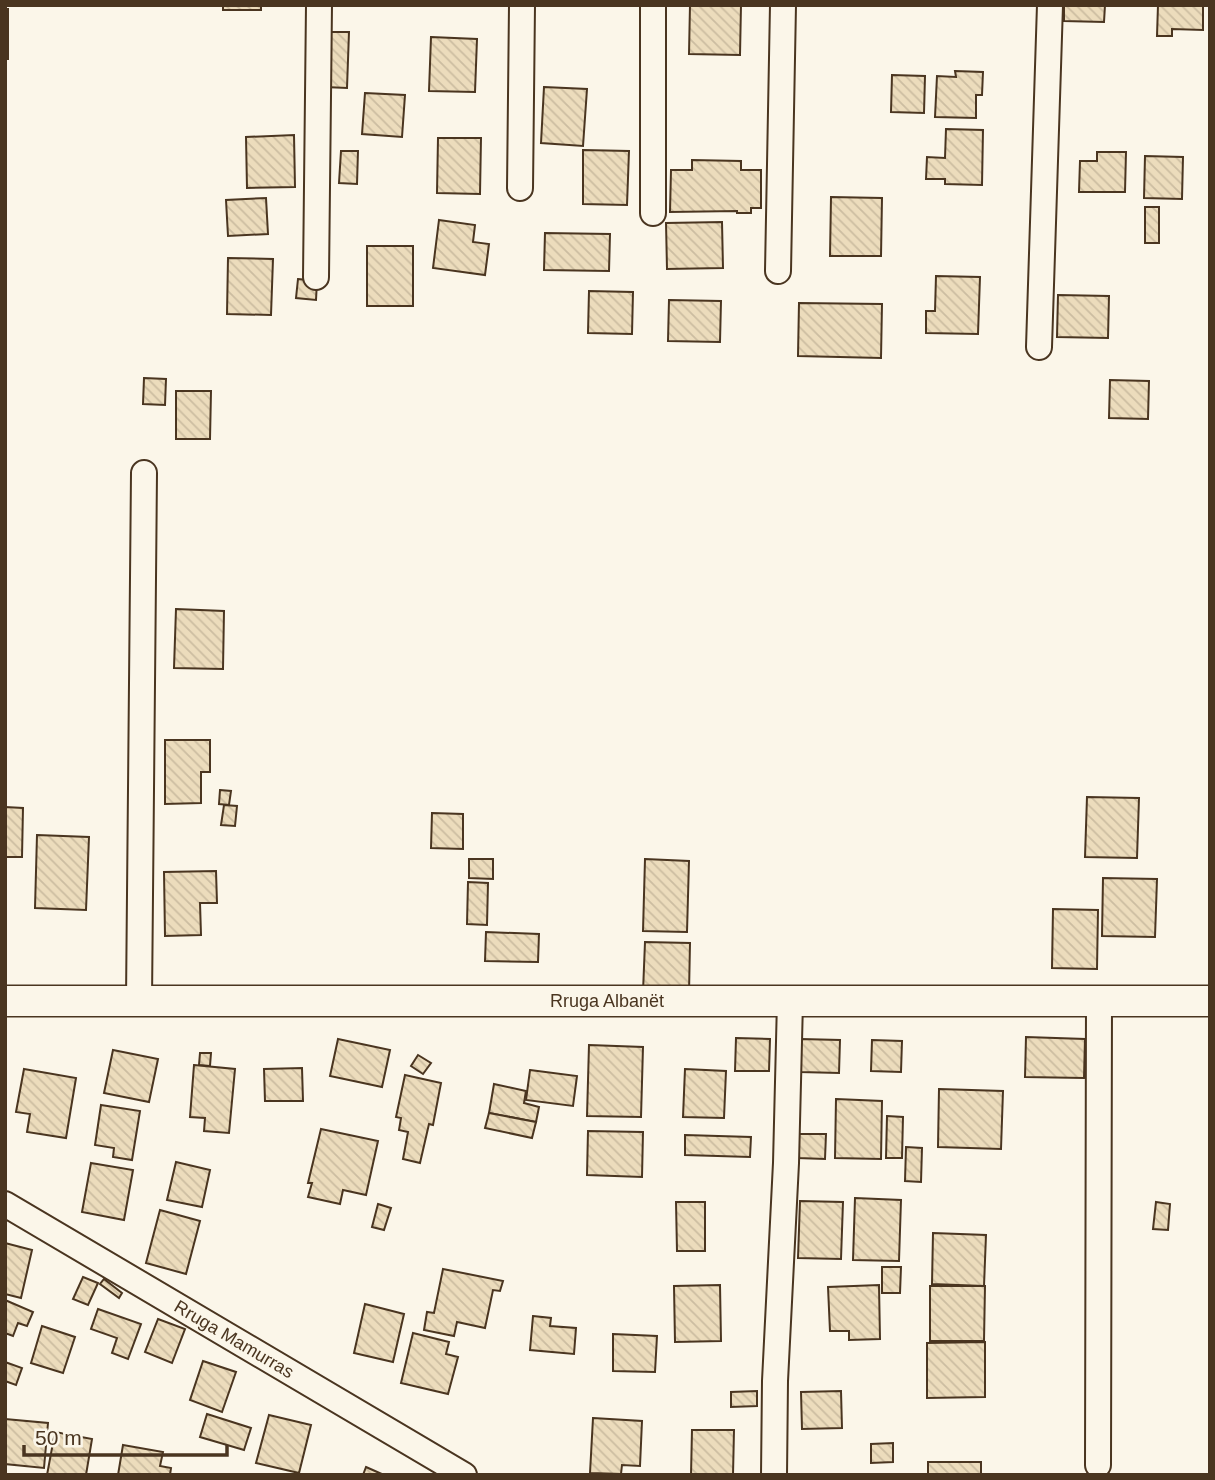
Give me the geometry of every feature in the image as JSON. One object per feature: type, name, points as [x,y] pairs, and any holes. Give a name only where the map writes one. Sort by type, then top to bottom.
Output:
[{"type":"street","points":[[317,277],[319,5]]},
{"type":"street","points":[[520,188],[522,5]]},
{"type":"street","points":[[653,5],[653,213]]},
{"type":"street","points":[[778,271],[783,5]]},
{"type":"street","points":[[1039,347],[1050,5]]},
{"type":"street","points":[[139,1000],[144,473]]},
{"type":"street","name":"Rruga Albanët","points":[[5,1001],[1210,1001]]},
{"type":"street","points":[[774,1475],[775,1381],[786,1163],[790,1001]]},
{"type":"street","points":[[1098,1465],[1099,1001]]},
{"type":"street","name":"Rruga Mamurras","points":[[5,1204],[464,1475]]},
{"type":"building","points":[[223,5],[261,5],[261,10],[223,10]]},
{"type":"building","points":[[690,5],[741,5],[740,55],[689,54]]},
{"type":"building","points":[[1064,5],[1105,5],[1104,22],[1064,21]]},
{"type":"building","points":[[1158,5],[1203,5],[1203,30],[1172,29],[1172,36],[1157,36]]},
{"type":"building","points":[[5,9],[8,9],[8,59],[5,59]]},
{"type":"building","points":[[328,32],[349,32],[347,88],[325,87]]},
{"type":"building","points":[[431,37],[477,39],[475,92],[429,91]]},
{"type":"building","points":[[955,71],[983,72],[982,95],[976,95],[976,118],[935,117],[937,76],[956,77]]},
{"type":"building","points":[[892,75],[925,76],[924,113],[891,112]]},
{"type":"building","points":[[544,87],[587,89],[583,146],[541,143]]},
{"type":"building","points":[[365,93],[405,95],[402,137],[362,134]]},
{"type":"building","points":[[946,129],[983,130],[982,185],[945,184],[945,179],[926,179],[927,157],[945,158]]},
{"type":"building","points":[[294,135],[295,187],[247,188],[246,137]]},
{"type":"building","points":[[438,138],[481,138],[480,194],[437,193]]},
{"type":"building","points":[[583,150],[629,151],[627,205],[583,204]]},
{"type":"building","points":[[341,151],[358,151],[357,184],[339,183]]},
{"type":"building","points":[[1097,152],[1126,152],[1125,192],[1079,192],[1080,161],[1097,161]]},
{"type":"building","points":[[1145,156],[1183,157],[1182,199],[1144,198]]},
{"type":"building","points":[[692,160],[741,161],[741,170],[761,170],[761,208],[751,208],[751,213],[670,212],[671,170],[692,170]]},
{"type":"building","points":[[831,197],[882,198],[881,256],[830,256]]},
{"type":"building","points":[[266,198],[268,234],[228,236],[226,200]]},
{"type":"building","points":[[1145,207],[1159,207],[1159,243],[1145,243]]},
{"type":"building","points":[[439,220],[475,225],[473,242],[489,244],[485,275],[433,268]]},
{"type":"building","points":[[722,222],[723,268],[667,269],[666,223]]},
{"type":"building","points":[[545,233],[610,234],[609,271],[544,270]]},
{"type":"building","points":[[367,246],[413,246],[413,306],[367,306]]},
{"type":"building","points":[[228,258],[273,259],[271,315],[227,314]]},
{"type":"building","points":[[936,276],[980,277],[978,334],[926,333],[926,311],[935,311]]},
{"type":"building","points":[[298,279],[317,281],[316,300],[296,298]]},
{"type":"building","points":[[589,291],[633,292],[632,334],[588,333]]},
{"type":"building","points":[[1058,295],[1109,296],[1108,338],[1057,337]]},
{"type":"building","points":[[669,300],[721,301],[720,342],[668,341]]},
{"type":"building","points":[[799,303],[882,304],[881,358],[798,356]]},
{"type":"building","points":[[144,378],[166,379],[165,405],[143,404]]},
{"type":"building","points":[[1110,380],[1149,381],[1148,419],[1109,418]]},
{"type":"building","points":[[176,391],[211,391],[210,439],[176,439]]},
{"type":"building","points":[[176,609],[224,611],[223,669],[174,668]]},
{"type":"building","points":[[165,740],[210,740],[210,772],[201,772],[201,803],[165,804]]},
{"type":"building","points":[[220,790],[231,791],[229,805],[219,804]]},
{"type":"building","points":[[1087,797],[1139,798],[1137,858],[1085,857]]},
{"type":"building","points":[[224,805],[237,806],[235,826],[221,825]]},
{"type":"building","points":[[5,807],[23,808],[22,857],[5,857]]},
{"type":"building","points":[[432,813],[463,814],[463,849],[431,848]]},
{"type":"building","points":[[37,835],[89,837],[86,910],[35,908]]},
{"type":"building","points":[[469,859],[493,859],[493,879],[469,878]]},
{"type":"building","points":[[645,859],[689,861],[687,932],[643,931]]},
{"type":"building","points":[[216,871],[217,903],[200,903],[201,935],[165,936],[164,872]]},
{"type":"building","points":[[1103,878],[1157,879],[1155,937],[1102,936]]},
{"type":"building","points":[[468,882],[488,883],[487,925],[467,924]]},
{"type":"building","points":[[1053,909],[1098,910],[1097,969],[1052,968]]},
{"type":"building","points":[[486,932],[539,934],[538,962],[485,961]]},
{"type":"building","points":[[645,942],[690,943],[689,993],[643,992]]},
{"type":"building","points":[[1026,1037],[1085,1039],[1084,1078],[1025,1077]]},
{"type":"building","points":[[736,1038],[770,1039],[769,1071],[735,1071]]},
{"type":"building","points":[[338,1039],[390,1050],[382,1087],[330,1076]]},
{"type":"building","points":[[801,1039],[840,1040],[839,1073],[800,1072]]},
{"type":"building","points":[[872,1040],[902,1041],[901,1072],[871,1071]]},
{"type":"building","points":[[589,1045],[643,1047],[641,1117],[587,1116]]},
{"type":"building","points":[[113,1050],[158,1059],[149,1102],[104,1093]]},
{"type":"building","points":[[200,1053],[211,1053],[210,1066],[199,1065]]},
{"type":"building","points":[[418,1055],[431,1063],[423,1074],[411,1066]]},
{"type":"building","points":[[194,1065],[235,1069],[229,1133],[204,1131],[205,1118],[190,1117]]},
{"type":"building","points":[[302,1068],[303,1101],[265,1101],[264,1069]]},
{"type":"building","points":[[24,1069],[76,1078],[66,1138],[27,1132],[30,1114],[16,1112]]},
{"type":"building","points":[[685,1069],[726,1071],[724,1118],[683,1117]]},
{"type":"building","points":[[530,1070],[577,1076],[573,1106],[526,1100]]},
{"type":"building","points":[[405,1075],[441,1083],[433,1125],[429,1124],[420,1163],[403,1159],[408,1132],[399,1130],[401,1118],[396,1117]]},
{"type":"building","points":[[494,1084],[526,1091],[524,1103],[539,1107],[536,1122],[489,1113]]},
{"type":"building","points":[[939,1089],[1003,1091],[1001,1149],[938,1147]]},
{"type":"building","points":[[836,1099],[882,1101],[881,1159],[835,1158]]},
{"type":"building","points":[[101,1105],[140,1111],[132,1160],[113,1157],[114,1148],[95,1145]]},
{"type":"building","points":[[489,1113],[536,1122],[532,1138],[485,1128]]},
{"type":"building","points":[[887,1116],[903,1117],[902,1158],[886,1158]]},
{"type":"building","points":[[321,1129],[378,1141],[366,1195],[343,1190],[340,1204],[308,1197],[312,1183],[308,1183]]},
{"type":"building","points":[[588,1131],[643,1132],[642,1177],[587,1175]]},
{"type":"building","points":[[799,1134],[826,1134],[825,1159],[798,1158]]},
{"type":"building","points":[[685,1135],[751,1137],[750,1157],[685,1155]]},
{"type":"building","points":[[906,1147],[922,1148],[921,1182],[905,1181]]},
{"type":"building","points":[[176,1162],[210,1170],[202,1207],[167,1200]]},
{"type":"building","points":[[91,1163],[133,1170],[124,1220],[82,1212]]},
{"type":"building","points":[[855,1198],[901,1200],[899,1261],[853,1260]]},
{"type":"building","points":[[800,1201],[843,1202],[841,1259],[798,1258]]},
{"type":"building","points":[[676,1202],[705,1202],[705,1251],[677,1251]]},
{"type":"building","points":[[1156,1202],[1170,1204],[1168,1230],[1153,1229]]},
{"type":"building","points":[[378,1204],[391,1208],[384,1230],[372,1227]]},
{"type":"building","points":[[160,1210],[200,1221],[186,1274],[146,1263]]},
{"type":"building","points":[[933,1233],[986,1235],[984,1286],[932,1284]]},
{"type":"building","points":[[5,1243],[32,1250],[21,1298],[5,1294]]},
{"type":"building","points":[[882,1267],[901,1267],[900,1293],[882,1293]]},
{"type":"building","points":[[443,1269],[503,1281],[500,1291],[493,1290],[485,1328],[457,1322],[454,1336],[424,1330],[427,1312],[434,1313]]},
{"type":"building","points":[[83,1277],[98,1283],[88,1305],[73,1299]]},
{"type":"building","points":[[104,1279],[122,1293],[119,1298],[100,1284]]},
{"type":"building","points":[[720,1285],[721,1341],[675,1342],[674,1286]]},
{"type":"building","points":[[879,1285],[880,1339],[849,1340],[849,1331],[830,1331],[828,1287]]},
{"type":"building","points":[[930,1286],[985,1286],[984,1341],[930,1341]]},
{"type":"building","points":[[5,1300],[33,1312],[27,1326],[18,1323],[13,1336],[5,1333]]},
{"type":"building","points":[[365,1304],[404,1314],[393,1362],[354,1353]]},
{"type":"building","points":[[98,1309],[141,1324],[128,1359],[112,1353],[117,1338],[91,1329]]},
{"type":"building","points":[[533,1316],[551,1318],[550,1326],[576,1328],[574,1354],[530,1350]]},
{"type":"building","points":[[158,1319],[185,1329],[172,1363],[145,1352]]},
{"type":"building","points":[[42,1326],[75,1337],[63,1373],[31,1363]]},
{"type":"building","points":[[413,1333],[449,1342],[446,1354],[458,1357],[448,1394],[401,1383]]},
{"type":"building","points":[[613,1334],[657,1336],[655,1372],[613,1371]]},
{"type":"building","points":[[985,1342],[985,1397],[927,1398],[927,1343]]},
{"type":"building","points":[[203,1361],[236,1372],[222,1412],[190,1400]]},
{"type":"building","points":[[5,1362],[22,1368],[16,1385],[5,1381]]},
{"type":"building","points":[[757,1391],[757,1406],[731,1407],[731,1392]]},
{"type":"building","points":[[841,1391],[842,1428],[802,1429],[801,1392]]},
{"type":"building","points":[[207,1414],[251,1428],[244,1450],[200,1437]]},
{"type":"building","points":[[269,1415],[311,1425],[299,1473],[256,1463]]},
{"type":"building","points":[[593,1418],[642,1421],[640,1466],[622,1465],[621,1474],[590,1473]]},
{"type":"building","points":[[5,1419],[48,1423],[44,1468],[5,1464]]},
{"type":"building","points":[[692,1430],[734,1430],[733,1475],[691,1475]]},
{"type":"building","points":[[55,1432],[92,1439],[86,1475],[47,1475]]},
{"type":"building","points":[[893,1443],[893,1462],[871,1463],[871,1444]]},
{"type":"building","points":[[123,1445],[163,1452],[160,1466],[171,1468],[170,1475],[118,1475]]},
{"type":"building","points":[[928,1462],[981,1462],[981,1475],[928,1475]]},
{"type":"building","points":[[366,1467],[384,1475],[363,1475]]}]
